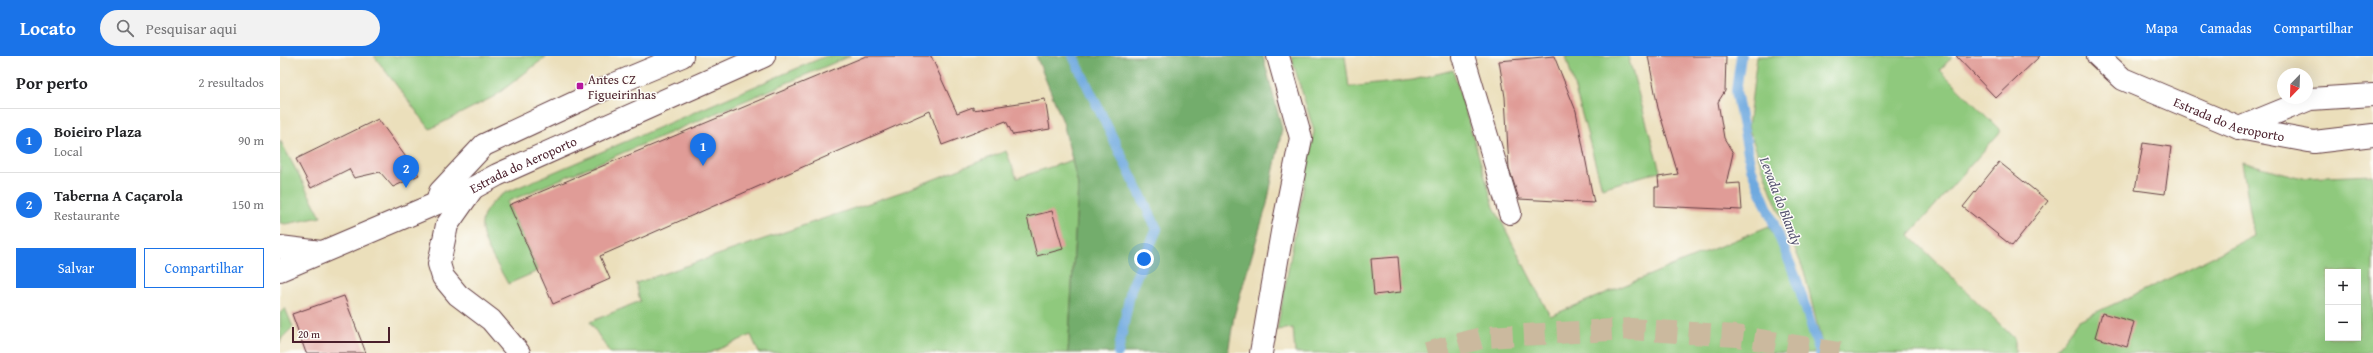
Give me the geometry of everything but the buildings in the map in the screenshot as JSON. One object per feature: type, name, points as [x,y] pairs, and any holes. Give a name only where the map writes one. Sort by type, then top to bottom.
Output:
[{"type":"main road","points":[[437,203],[440,192],[484,145],[615,84],[682,56]]},
{"type":"main road","name":"Estrada do Aeroporto","points":[[280,270],[473,188],[497,175],[764,56]]},
{"type":"main road","points":[[1262,353],[1282,232],[1301,138],[1278,56]]},
{"type":"main road","points":[[1462,56],[1510,213]]},
{"type":"main road","name":"Estrada do Aeroporto","points":[[2098,56],[2123,79],[2239,128],[2314,142],[2373,135]]},
{"type":"main road","points":[[2239,128],[2310,99],[2373,95]]},
{"type":"main road","points":[[473,188],[447,225],[439,264],[443,277],[458,295],[490,320],[519,353]]},
{"type":"main road","points":[[280,247],[321,252]]},
{"type":"green space","points":[[374,56],[547,56],[495,96],[430,129]]},
{"type":"green space","points":[[826,56],[850,56],[507,202],[538,271],[508,284],[483,236],[482,225],[484,214],[492,204],[505,193]]},
{"type":"green space","points":[[1036,56],[1263,56],[1282,129],[1267,204],[1234,316],[1228,353],[1068,353],[1078,185],[1063,122]]},
{"type":"green space","points":[[1291,56],[1345,56],[1349,87],[1413,80],[1453,70],[1494,207],[1550,316],[1769,226],[1796,278],[1817,353],[1295,353],[1293,328],[1277,330],[1314,131]]},
{"type":"green space","points":[[1566,56],[1628,56],[1660,171],[1602,188]]},
{"type":"green space","points":[[1757,56],[1953,56],[1940,70],[2001,131],[1909,235],[2015,339],[2015,353],[1824,353],[1804,271],[1771,191],[1748,127]]},
{"type":"green space","points":[[280,140],[321,217],[286,224],[280,223]]},
{"type":"green space","points":[[1006,151],[1017,178],[1072,160],[1078,185],[1068,353],[759,353],[751,335],[710,353],[610,353],[590,322],[640,301],[636,283],[904,191]]},
{"type":"green space","points":[[2242,162],[2303,178],[2373,175],[2373,353],[2054,353],[2079,320],[2160,283],[2254,236]]},
{"type":"green space","points":[[285,308],[293,327],[282,338],[280,343],[280,313]]},
{"type":"waterway","points":[[1073,56],[1157,229],[1131,289],[1118,353]]},
{"type":"waterway","name":"Levada do Blandy","points":[[1741,56],[1736,91],[1751,168],[1796,278],[1820,353]]},
{"type":"tunnel","points":[[1427,353],[1485,337],[1631,329],[1736,336],[1839,353]]},
{"type":"place","name":"Antes CZ Figueirinhas","points":[[580,86]]},
{"type":"place","name":"Boieiro Plaza","points":[[703,166]]},
{"type":"place","name":"Taberna A Caçarola","points":[[406,188]]}]
